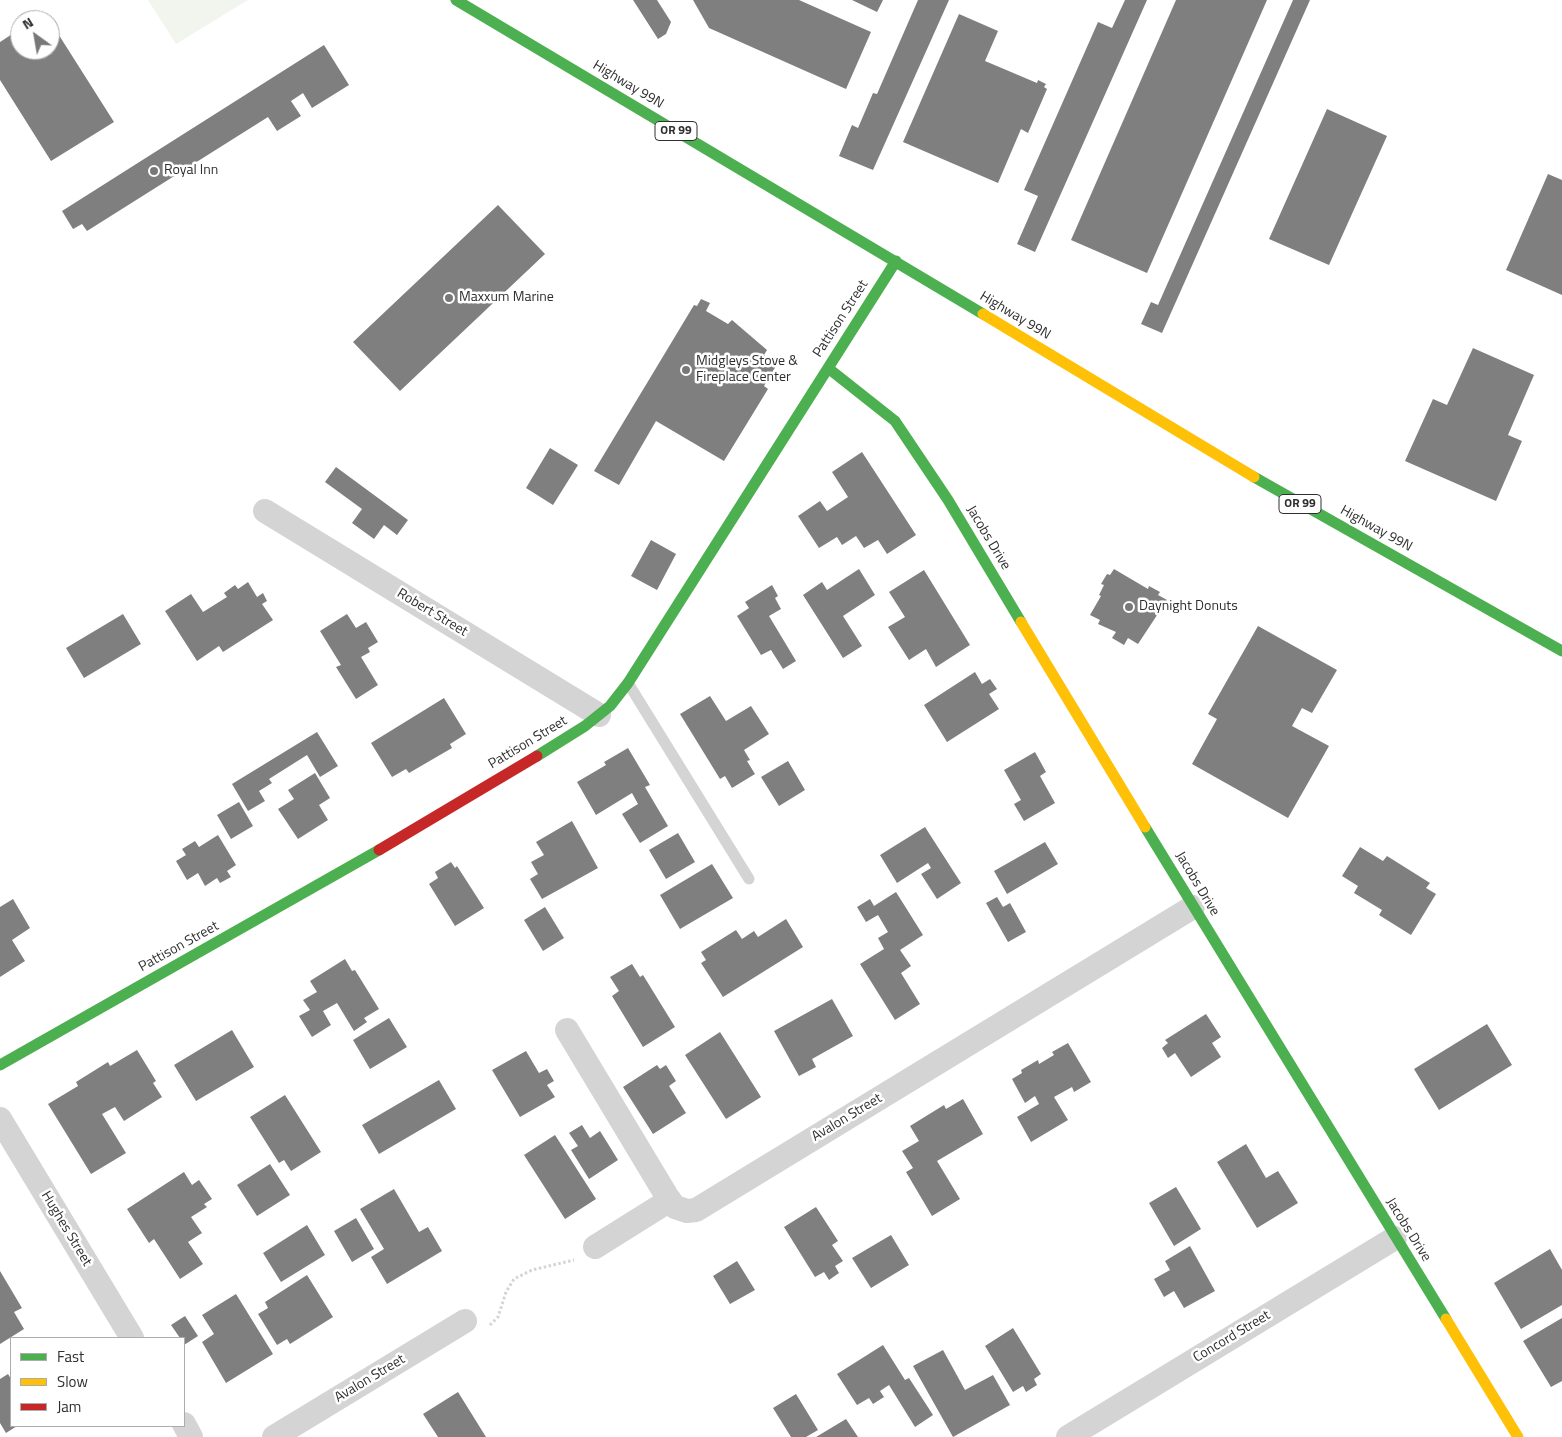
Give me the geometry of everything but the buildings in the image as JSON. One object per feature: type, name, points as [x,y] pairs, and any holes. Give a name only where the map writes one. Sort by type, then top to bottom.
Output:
[{"type":"street","name":"Highway 99N","points":[[456,0],[896,261],[1255,478],[1562,651]]},
{"type":"street","name":"Pattison Street","points":[[0,1065],[331,879],[560,742],[599,715],[628,683],[896,261]]},
{"type":"street","name":"Jacobs Drive","points":[[828,368],[891,417],[948,500],[1193,907],[1518,1437]]},
{"type":"street","name":"Robert Street","points":[[265,511],[599,715]]},
{"type":"street","name":"Avalon Street","points":[[670,1200],[675,1207],[687,1211],[696,1210],[1193,907]]},
{"type":"street","points":[[568,1030],[670,1200],[596,1247]]},
{"type":"street","name":"Hughes Street","points":[[0,1119],[131,1337]]},
{"type":"street","name":"Concord Street","points":[[1068,1437],[1395,1238]]},
{"type":"street","name":"Avalon Street","points":[[274,1437],[465,1321]]},
{"type":"street","points":[[185,1426],[192,1437]]},
{"type":"lane","points":[[628,683],[749,879]]},
{"type":"path","points":[[465,1321],[491,1325],[498,1317],[506,1292],[514,1279],[532,1270],[570,1262],[596,1247]]},
{"type":"shaded area","points":[[148,0],[248,0],[176,44]]},
{"type":"traffic: fast","points":[[456,0],[983,314]]},
{"type":"traffic: fast","points":[[537,756],[585,726],[610,706],[628,683],[896,261]]},
{"type":"traffic: fast","points":[[828,368],[895,421],[948,500],[1021,622]]},
{"type":"traffic: fast","points":[[1254,477],[1562,651]]},
{"type":"traffic: fast","points":[[1145,827],[1446,1319]]},
{"type":"traffic: fast","points":[[0,1065],[379,850]]},
{"type":"traffic: slow","points":[[983,314],[1254,477]]},
{"type":"traffic: slow","points":[[1021,622],[1145,827]]},
{"type":"traffic: slow","points":[[1446,1319],[1518,1437]]},
{"type":"traffic: jam","points":[[379,850],[537,756]]},
{"type":"place","name":"Royal Inn","points":[[154,171]]},
{"type":"place","name":"Maxxum Marine","points":[[449,298]]},
{"type":"place","name":"Midgleys Stove & Fireplace Center","points":[[686,370]]},
{"type":"place","name":"Daynight Donuts","points":[[1129,607]]}]
